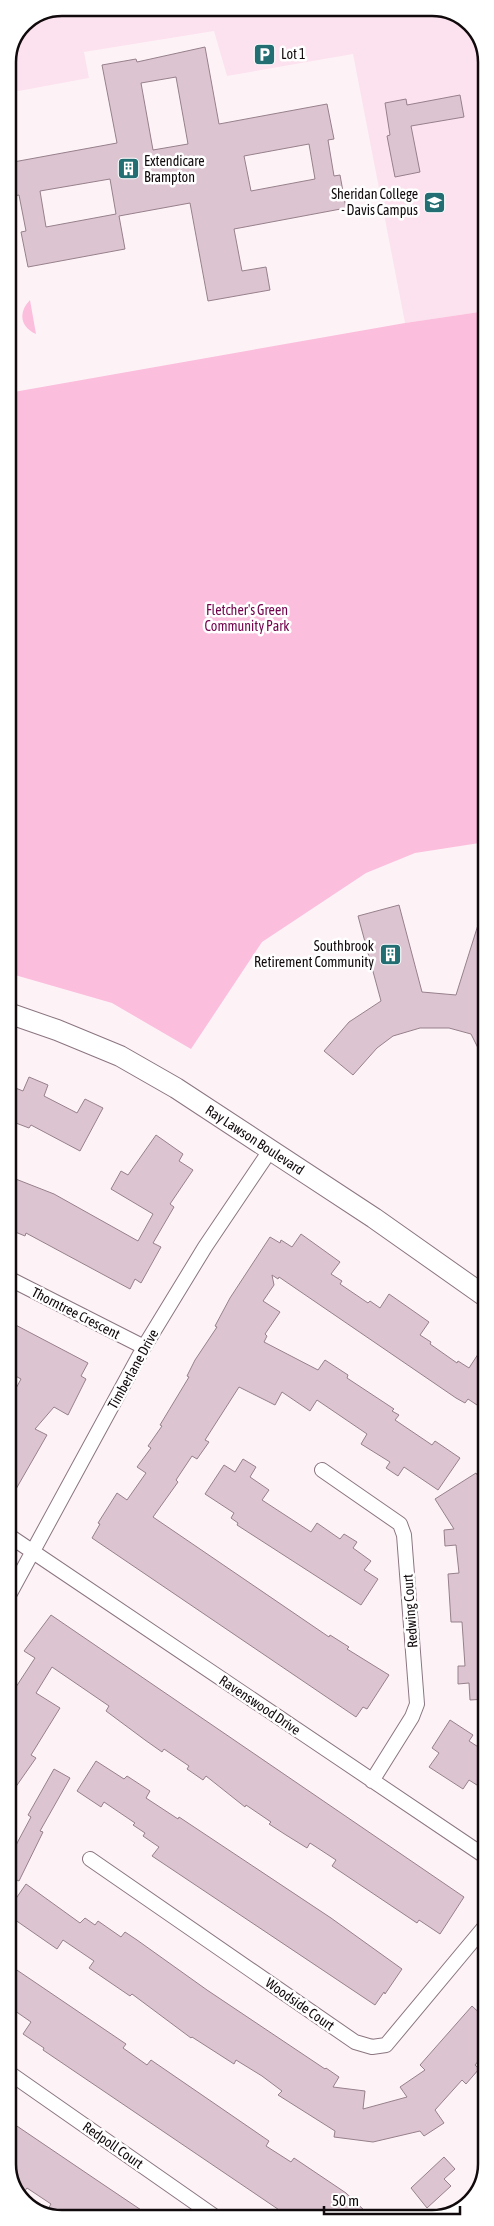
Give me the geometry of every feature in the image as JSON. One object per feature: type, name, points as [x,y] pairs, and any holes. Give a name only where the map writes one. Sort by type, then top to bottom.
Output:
[{"type":"street","name":"Ray Lawson Boulevard","points":[[16,1016],[57,1030],[120,1056],[176,1088],[271,1149],[478,1291]]},
{"type":"street","name":"Timberlane Drive","points":[[16,1583],[144,1348],[205,1247],[271,1149]]},
{"type":"street","name":"Thorntree Crescent","points":[[16,1282],[144,1348]]},
{"type":"street","name":"Redwing Court","points":[[322,1470],[400,1524],[404,1535],[417,1704],[412,1717],[372,1781]]},
{"type":"street","points":[[16,1540],[34,1551]]},
{"type":"street","name":"Ravenswood Drive","points":[[34,1551],[372,1781],[478,1851]]},
{"type":"street","name":"Woodside Court","points":[[90,1860],[355,2042],[372,2047],[386,2045],[478,1935]]},
{"type":"street","name":"Redpoll Court","points":[[16,2078],[206,2210]]},
{"type":"shaded area","name":"Sheridan College - Davis Campus","points":[[62,16],[435,16],[457,24],[472,39],[478,62],[478,312],[405,323],[353,54],[227,76],[214,31],[84,52],[89,78],[16,92],[17,53],[24,37],[37,24],[53,17]]},
{"type":"green space","points":[[30,300],[36,334],[27,327],[22,319],[24,309]]},
{"type":"green space","name":"Fletcher's Green Community Park","points":[[478,312],[478,843],[415,853],[366,873],[262,942],[191,1049],[112,1003],[16,975],[16,392],[405,323]]},
{"type":"building","name":"Extendicare Brampton","points":[[205,47],[219,124],[327,104],[334,139],[328,140],[334,176],[340,175],[346,208],[234,229],[242,271],[266,267],[270,290],[208,301],[190,203],[119,216],[125,249],[28,267],[21,232],[26,231],[19,195],[16,196],[16,162],[117,143],[102,65],[136,59],[137,62]],"holes":[[[176,77],[188,144],[153,150],[141,83]],[[309,144],[315,179],[251,191],[244,156]],[[110,179],[116,214],[46,227],[40,191]]]},
{"type":"building","points":[[460,95],[464,117],[411,126],[420,172],[395,177],[387,136],[390,135],[385,103],[406,99],[407,105]]},
{"type":"building","name":"Southbrook Retirement Community","points":[[399,905],[422,992],[456,995],[478,925],[478,1048],[471,1034],[449,1028],[420,1028],[393,1036],[377,1048],[353,1075],[324,1051],[349,1022],[381,1001],[358,916]]},
{"type":"building","points":[[29,1077],[48,1085],[44,1096],[77,1113],[85,1099],[103,1108],[80,1151],[31,1125],[29,1128],[16,1123],[16,1088],[23,1091]]},
{"type":"building","points":[[156,1135],[183,1154],[179,1161],[193,1170],[170,1204],[174,1207],[153,1243],[161,1247],[141,1283],[135,1279],[130,1289],[26,1233],[25,1236],[16,1232],[16,1179],[54,1194],[138,1241],[153,1214],[111,1189],[121,1171],[128,1175]]},
{"type":"building","points":[[301,1234],[340,1262],[331,1274],[342,1281],[340,1284],[368,1303],[370,1301],[380,1308],[389,1294],[429,1322],[420,1335],[457,1363],[458,1361],[469,1368],[478,1354],[478,1406],[468,1399],[465,1403],[456,1398],[279,1277],[278,1279],[272,1275],[274,1285],[263,1301],[280,1312],[265,1334],[267,1336],[264,1342],[318,1370],[325,1360],[348,1375],[347,1378],[394,1409],[392,1411],[399,1415],[395,1420],[432,1445],[435,1441],[460,1458],[438,1490],[404,1467],[398,1476],[386,1468],[390,1462],[361,1444],[367,1434],[317,1400],[310,1411],[282,1392],[275,1405],[239,1387],[205,1440],[209,1442],[197,1459],[192,1456],[176,1480],[178,1482],[153,1517],[329,1637],[330,1635],[349,1647],[347,1649],[389,1675],[367,1709],[363,1707],[356,1717],[92,1538],[100,1524],[98,1523],[117,1493],[127,1500],[146,1473],[137,1467],[151,1448],[148,1446],[162,1426],[160,1425],[189,1377],[187,1376],[195,1360],[217,1327],[215,1326],[230,1298],[270,1237],[280,1243],[281,1240],[292,1247]]},
{"type":"building","points":[[16,1325],[88,1363],[81,1376],[86,1379],[68,1415],[54,1407],[35,1429],[47,1435],[16,1489],[16,1388],[21,1379],[16,1376]]},
{"type":"building","points":[[243,1459],[256,1467],[250,1477],[269,1490],[262,1500],[311,1532],[317,1523],[340,1539],[344,1534],[357,1542],[353,1548],[371,1561],[364,1570],[378,1579],[361,1605],[237,1525],[238,1523],[231,1518],[234,1513],[205,1494],[224,1465],[235,1472]]},
{"type":"building","points":[[476,1473],[478,1476],[478,1700],[470,1700],[469,1683],[458,1684],[458,1666],[465,1666],[462,1622],[451,1622],[448,1574],[459,1573],[456,1545],[445,1546],[444,1530],[454,1529],[435,1499]]},
{"type":"building","points":[[51,1615],[464,1897],[440,1934],[419,1920],[417,1923],[332,1866],[336,1860],[310,1843],[307,1848],[286,1835],[269,1824],[271,1822],[246,1805],[245,1807],[206,1776],[203,1780],[187,1769],[189,1766],[164,1749],[162,1752],[106,1711],[109,1706],[52,1667],[36,1693],[60,1708],[31,1755],[36,1758],[16,1787],[16,1687],[35,1658],[24,1651]]},
{"type":"building","points":[[450,1720],[473,1735],[469,1741],[478,1747],[478,1786],[469,1780],[463,1789],[429,1767],[439,1753],[432,1748]]},
{"type":"building","points":[[96,1761],[124,1779],[127,1776],[150,1791],[146,1798],[178,1819],[179,1817],[331,1918],[402,1969],[385,1994],[384,1992],[375,2005],[152,1856],[159,1847],[143,1836],[145,1833],[133,1825],[135,1823],[104,1802],[101,1807],[77,1791]]},
{"type":"building","points":[[54,1769],[70,1778],[40,1831],[43,1832],[19,1881],[16,1880],[16,1845],[31,1817],[28,1815]]},
{"type":"building","points":[[26,1884],[80,1923],[85,1918],[95,1925],[98,1921],[121,1937],[125,1932],[207,1990],[339,2077],[333,2087],[365,2091],[363,2109],[407,2097],[400,2087],[425,2070],[420,2065],[472,2006],[478,2012],[478,2061],[475,2065],[478,2070],[466,2084],[462,2080],[435,2110],[444,2123],[424,2136],[420,2131],[373,2142],[334,2137],[335,2131],[278,2095],[282,2091],[262,2076],[236,2060],[234,2064],[191,2038],[132,1994],[130,1996],[89,1968],[94,1961],[63,1940],[57,1949],[16,1921],[16,1898]]},
{"type":"building","points":[[16,1969],[126,2044],[123,2048],[147,2065],[151,2060],[269,2141],[266,2146],[291,2162],[294,2158],[346,2193],[364,2210],[279,2210],[43,2050],[44,2048],[23,2034],[31,2022],[16,2012]]},
{"type":"building","points":[[16,2125],[141,2210],[59,2210],[49,2208],[51,2204],[27,2188],[25,2191],[22,2187],[17,2173]]},
{"type":"building","points":[[444,2157],[455,2169],[444,2179],[451,2186],[427,2208],[411,2188]]},
{"type":"place","name":"Lot 1","points":[[265,54]]},
{"type":"place","name":"Extendicare Brampton","points":[[128,169]]},
{"type":"place","name":"Sheridan College - Davis Campus","points":[[434,202]]},
{"type":"place","name":"Southbrook Retirement Community","points":[[390,954]]}]
